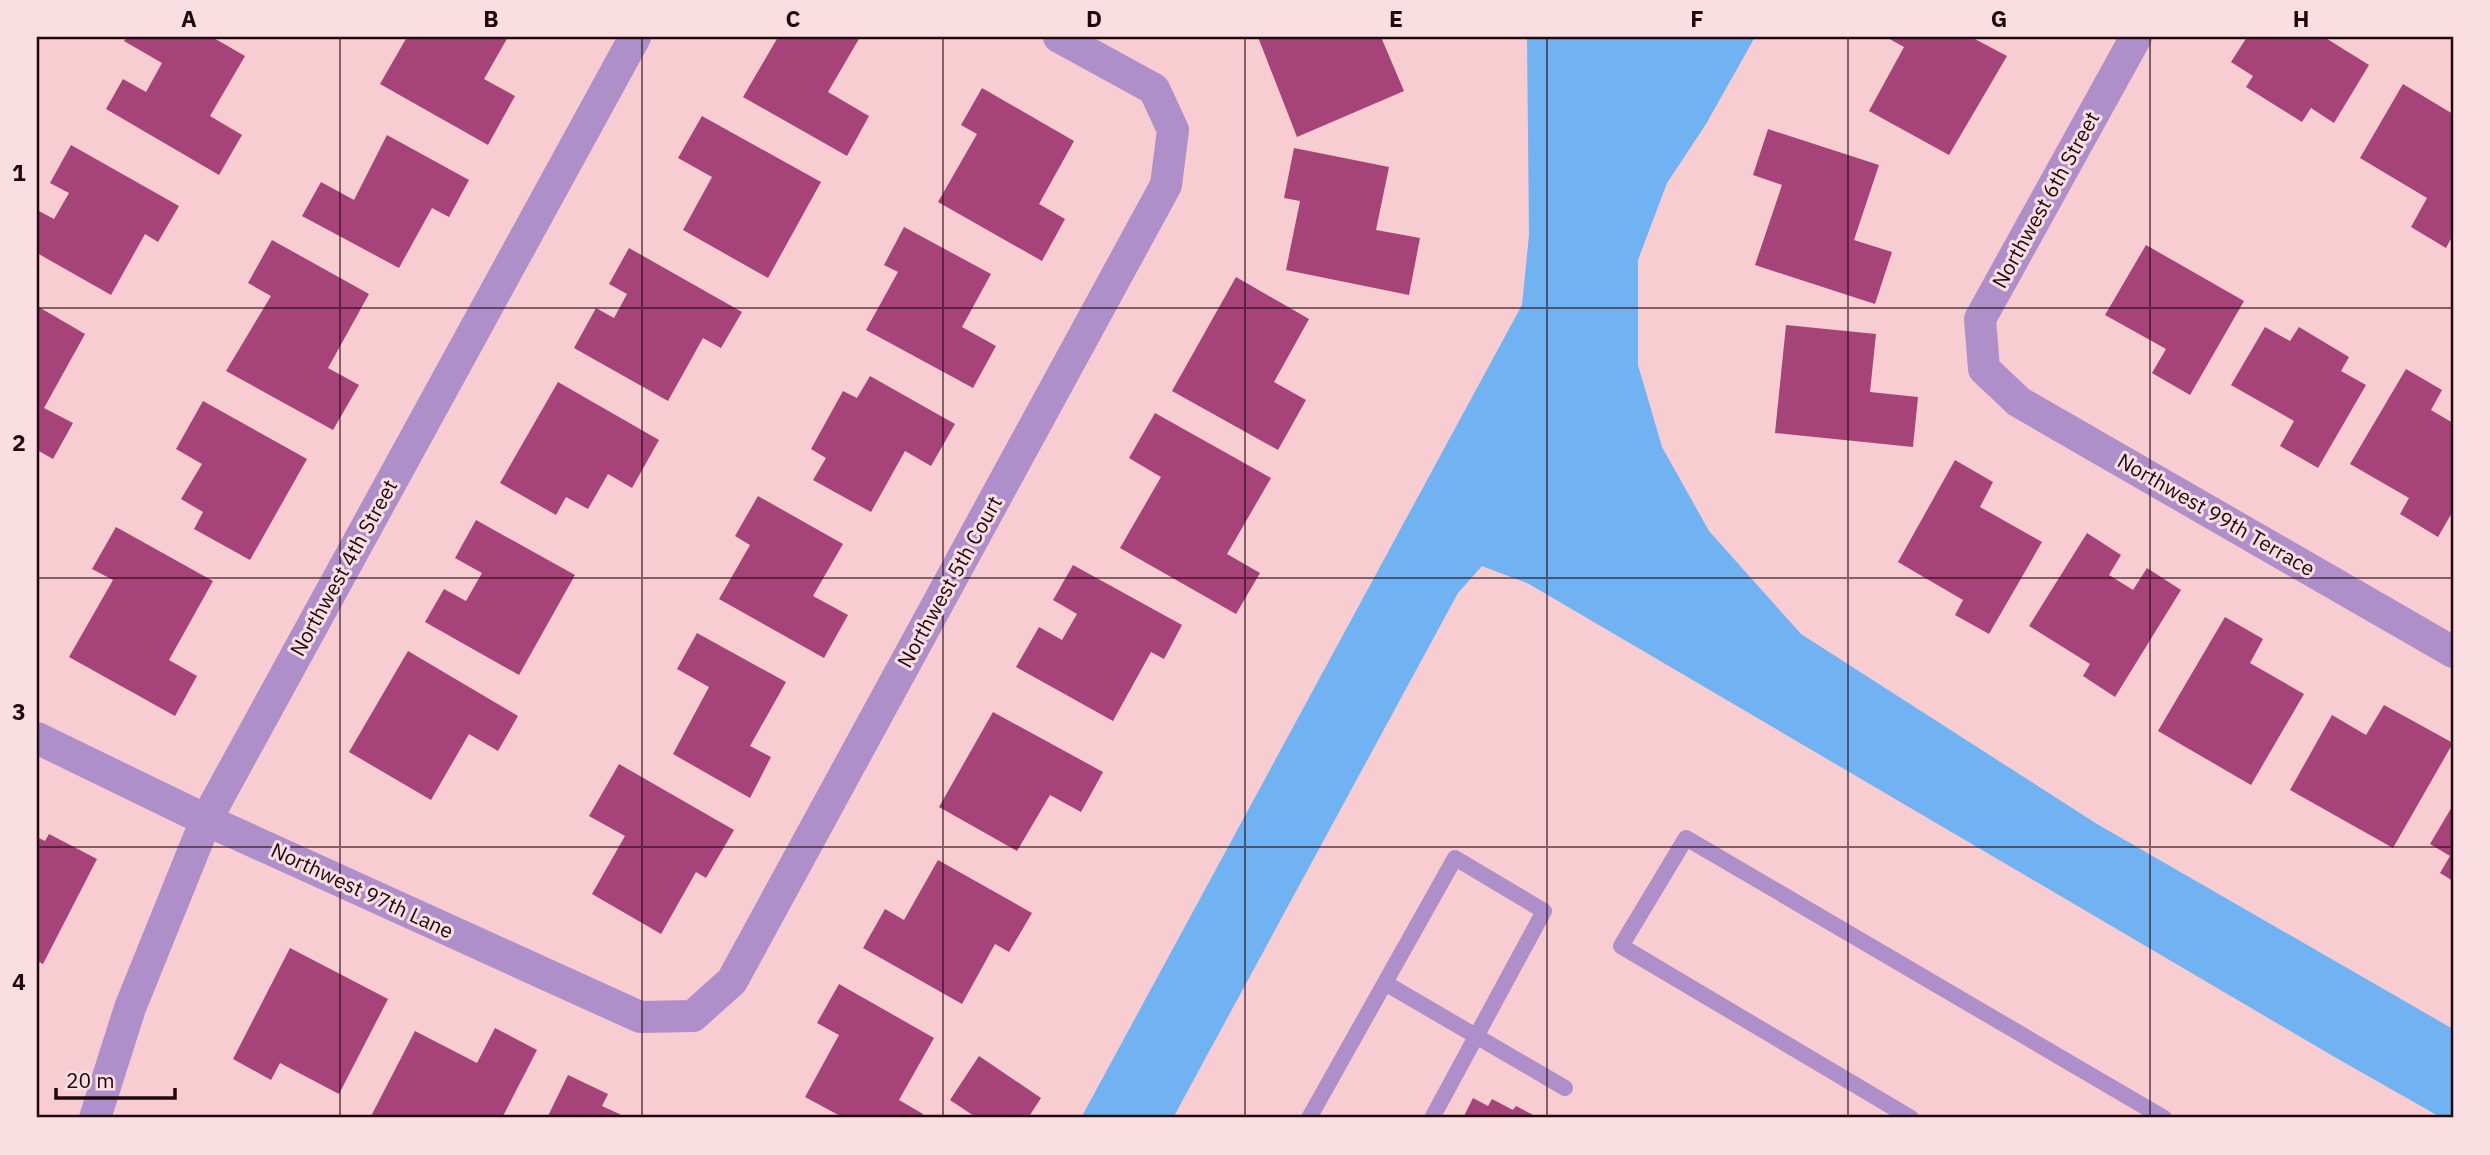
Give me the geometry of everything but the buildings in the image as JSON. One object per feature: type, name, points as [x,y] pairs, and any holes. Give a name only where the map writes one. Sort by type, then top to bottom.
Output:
[{"type":"street","name":"Northwest 4th Street","points":[[95,1118],[130,1008],[206,820],[635,37]]},
{"type":"street","name":"Northwest 5th Court","points":[[693,1016],[732,981],[1166,186],[1173,130],[1154,89],[1059,37]]},
{"type":"street","name":"Northwest 6th Street","points":[[1984,369],[1980,319],[2136,37]]},
{"type":"street","name":"Northwest 99th Terrace","points":[[1984,369],[2020,402],[2453,652]]},
{"type":"street","name":"Northwest 97th Lane","points":[[37,738],[206,820],[640,1017],[693,1016]]},
{"type":"lane","points":[[1911,1118],[1621,946],[1686,838],[2164,1118]]},
{"type":"lane","points":[[1309,1118],[1455,858],[1544,911],[1432,1118]]},
{"type":"lane","points":[[1385,983],[1565,1088]]},
{"type":"water","points":[[1527,37],[1755,37],[1706,124],[1667,183],[1638,260],[1638,365],[1662,447],[1709,531],[1801,634],[2097,824],[2453,1029],[2453,1118],[2442,1118],[2338,1059],[1529,584],[1482,566],[1458,593],[1173,1118],[1081,1118],[1522,305],[1529,235]]}]
